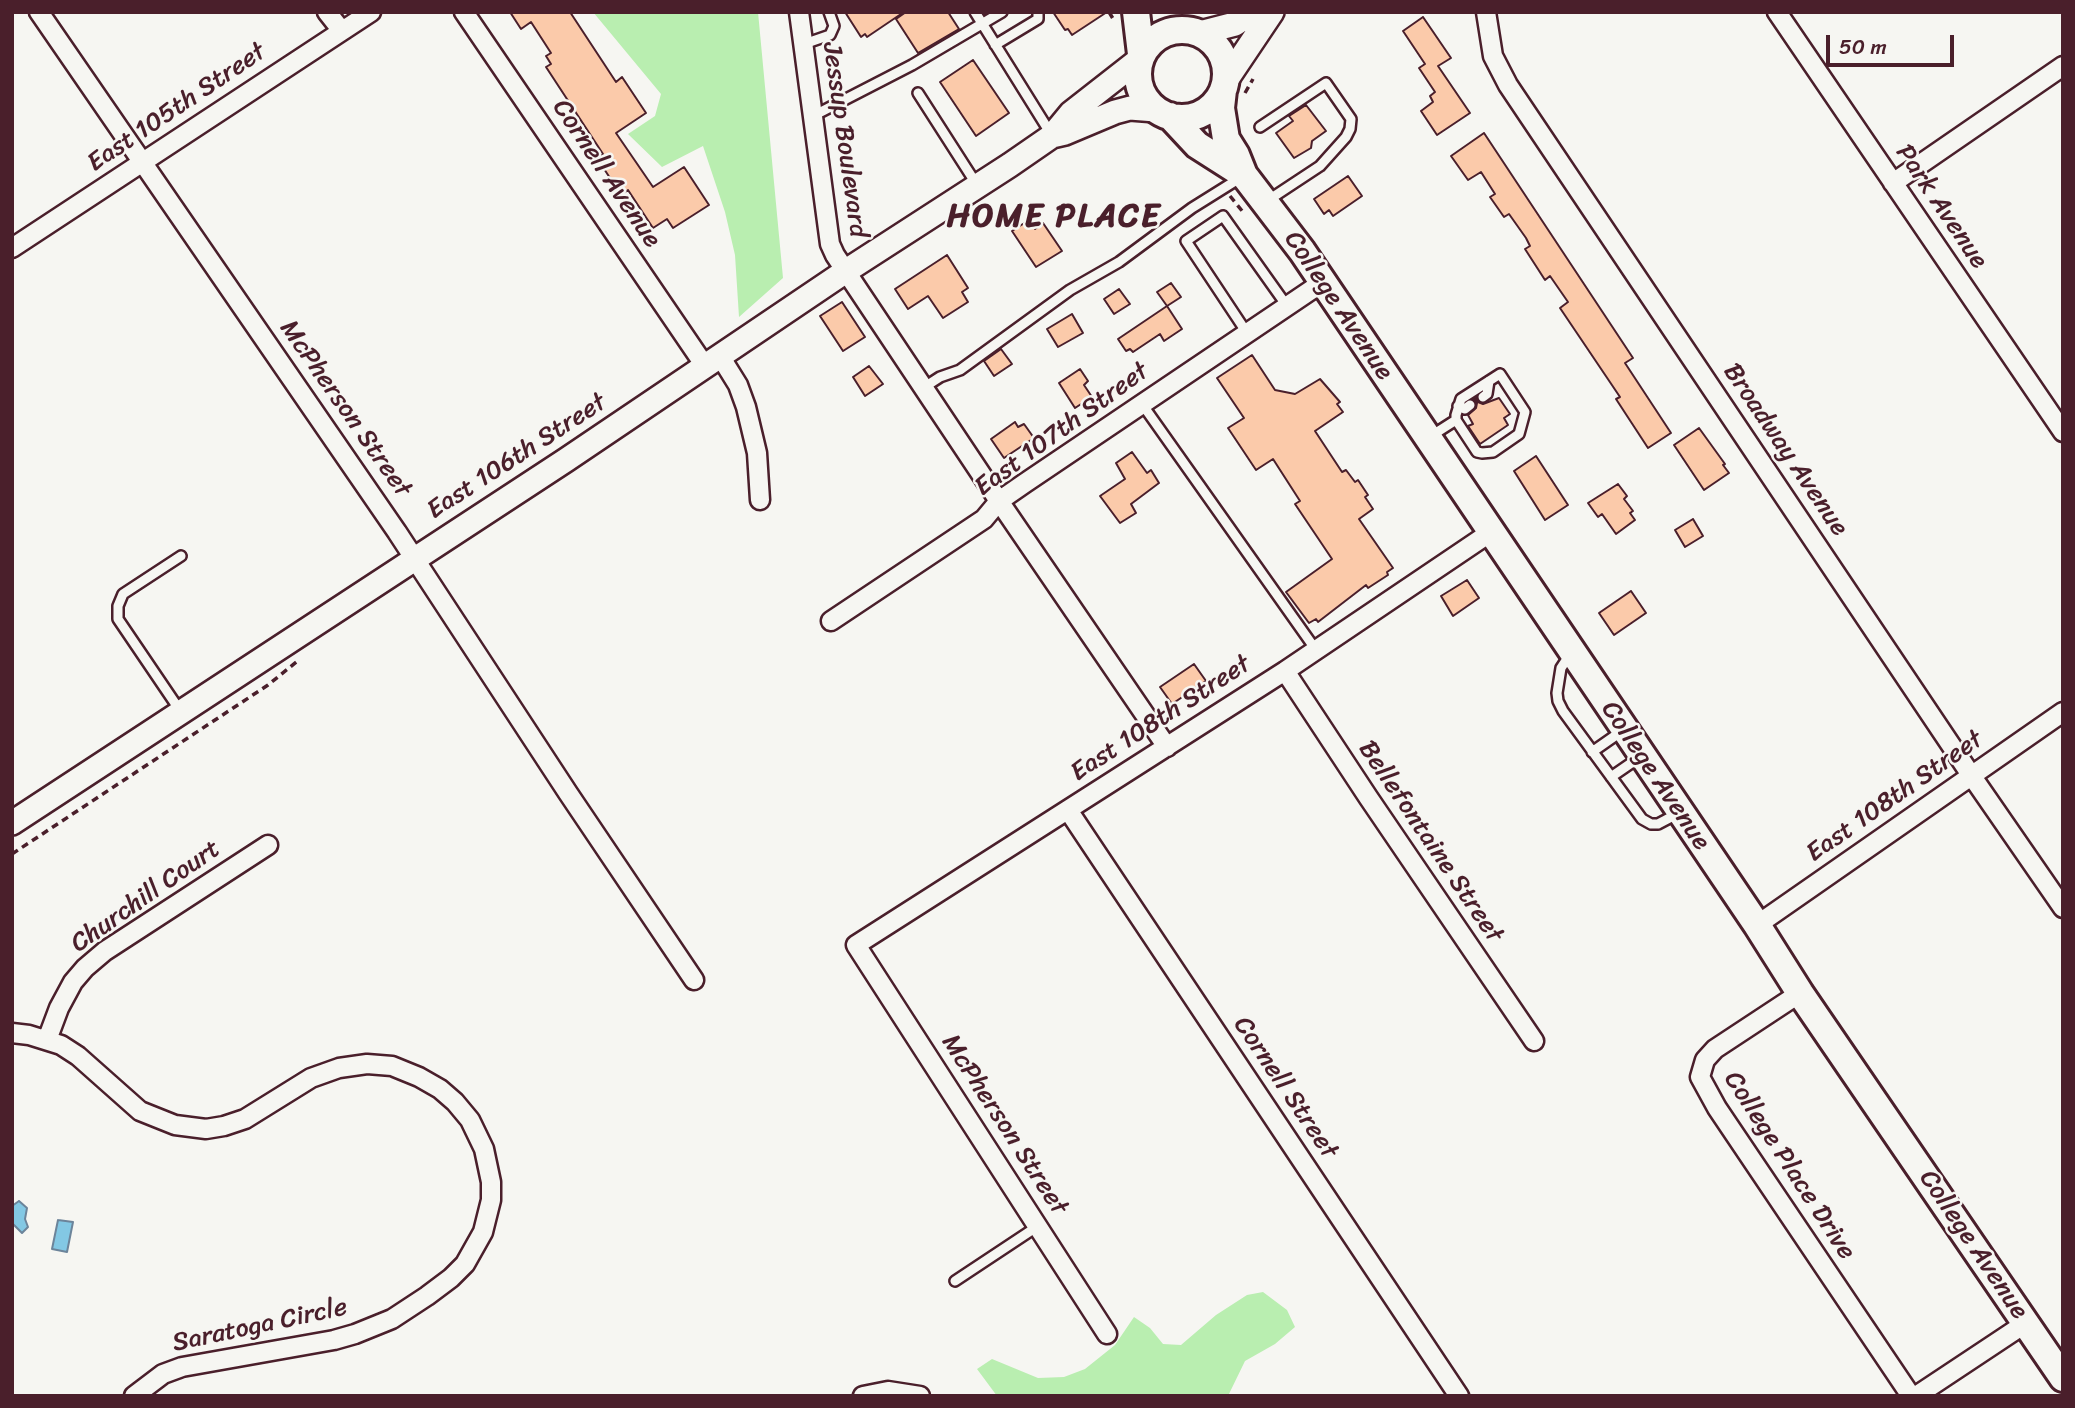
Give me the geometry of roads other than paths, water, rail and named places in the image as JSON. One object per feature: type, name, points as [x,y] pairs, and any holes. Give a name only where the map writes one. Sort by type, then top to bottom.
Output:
[{"type":"main road","points":[[1127,21],[1140,56],[1138,74],[1141,90],[1163,113],[1189,117],[1201,113],[1217,101],[1224,86],[1226,69],[1222,54],[1213,42],[1177,12]]},
{"type":"main road","points":[[1140,56],[1150,43],[1165,33],[1183,29],[1199,33]]},
{"type":"main road","name":"College Avenue","points":[[1224,86],[1221,108],[1226,139],[1236,155],[1234,182]]},
{"type":"main road","name":"College Avenue","points":[[1163,113],[1234,182],[1256,210],[1323,282],[1757,925],[1800,993],[2063,1378]]},
{"type":"street","name":"McPherson Street","points":[[39,12],[414,558],[694,980]]},
{"type":"street","points":[[327,12],[342,31]]},
{"type":"street","name":"East 105th Street","points":[[12,248],[371,12]]},
{"type":"street","name":"Cornell Avenue","points":[[464,12],[713,361]]},
{"type":"street","name":"Jessup Boulevard","points":[[799,12],[830,244],[846,271]]},
{"type":"street","points":[[1199,33],[1235,24],[1254,12]]},
{"type":"street","points":[[1224,86],[1272,12]]},
{"type":"street","name":"Broadway Avenue","points":[[1486,12],[1493,56],[1508,85],[2063,908]]},
{"type":"street","name":"Park Avenue","points":[[1777,12],[2063,432]]},
{"type":"street","name":"East 106th Street","points":[[12,823],[1052,136],[1071,113],[1140,56]]},
{"type":"street","points":[[1893,183],[2063,66]]},
{"type":"street","name":"East 106th Street","points":[[1052,136],[1130,108],[1163,113]]},
{"type":"street","points":[[846,271],[1167,747]]},
{"type":"street","name":"East 107th Street","points":[[831,621],[984,519],[999,501],[1323,282]]},
{"type":"street","points":[[713,361],[738,384],[746,407],[757,453],[760,500]]},
{"type":"street","name":"East 108th Street","points":[[856,945],[1285,671],[1491,532]]},
{"type":"street","name":"Bellefontaine Street","points":[[1285,671],[1534,1041]]},
{"type":"street","name":"East 108th Street","points":[[1757,925],[2063,712]]},
{"type":"street","name":"Cornell Street","points":[[1068,810],[1458,1396]]},
{"type":"street","name":"Churchill Court","points":[[47,1040],[73,982],[85,968],[105,951],[268,845]]},
{"type":"street","name":"McPherson Street","points":[[856,945],[1107,1334]]},
{"type":"street","name":"College Place Drive","points":[[1800,993],[1715,1049],[1705,1060],[1700,1077],[1717,1108],[1910,1396]]},
{"type":"street","name":"Saratoga Circle","points":[[12,1034],[29,1035],[61,1045],[78,1056],[140,1111],[175,1125],[206,1129],[245,1119],[311,1078],[339,1068],[367,1064],[392,1066],[419,1077],[440,1089],[455,1102],[477,1132],[489,1165],[491,1200],[483,1232],[476,1247],[452,1278],[392,1319],[334,1340],[182,1367],[163,1374],[134,1396]]},
{"type":"street","points":[[1916,1396],[2026,1323]]},
{"type":"street","points":[[863,1396],[888,1391],[920,1396]]},
{"type":"lane","points":[[804,44],[830,35],[834,26],[830,12]]},
{"type":"lane","points":[[975,12],[1052,136]]},
{"type":"lane","points":[[813,116],[912,65],[1002,12]]},
{"type":"lane","points":[[995,45],[1038,19],[1038,12]]},
{"type":"lane","points":[[1256,210],[1320,166],[1346,137],[1350,129],[1350,119],[1326,83],[1260,127]]},
{"type":"lane","points":[[918,93],[978,186]]},
{"type":"lane","points":[[923,388],[940,377],[960,370],[1070,290],[1119,262],[1192,208],[1234,182]]},
{"type":"lane","points":[[1247,333],[1186,241],[1223,216],[1287,306]]},
{"type":"lane","points":[[1500,374],[1525,412],[1519,434],[1493,452],[1482,453],[1478,452],[1456,420],[1458,407],[1461,399],[1500,374]]},
{"type":"lane","points":[[1483,397],[1487,394],[1489,381]]},
{"type":"lane","points":[[1142,404],[1315,650]]},
{"type":"lane","points":[[1458,407],[1465,409],[1470,405]]},
{"type":"lane","points":[[1428,439],[1456,420]]},
{"type":"lane","points":[[181,556],[123,594],[118,606],[118,619],[127,635],[181,712]]},
{"type":"lane","points":[[1572,652],[1562,668],[1558,701],[1592,752],[1642,818],[1651,824],[1680,812]]},
{"type":"lane","points":[[1592,752],[1624,730]]},
{"type":"lane","points":[[1611,777],[1642,756]]},
{"type":"lane","points":[[955,1281],[1038,1226]]},
{"type":"water","points":[[19,1201],[27,1208],[25,1219],[28,1227],[22,1233],[12,1223],[12,1206]]},
{"type":"water","points":[[58,1220],[73,1222],[67,1252],[52,1249]]},
{"type":"district","name":"HOME PLACE","points":[[1054,218]]}]
